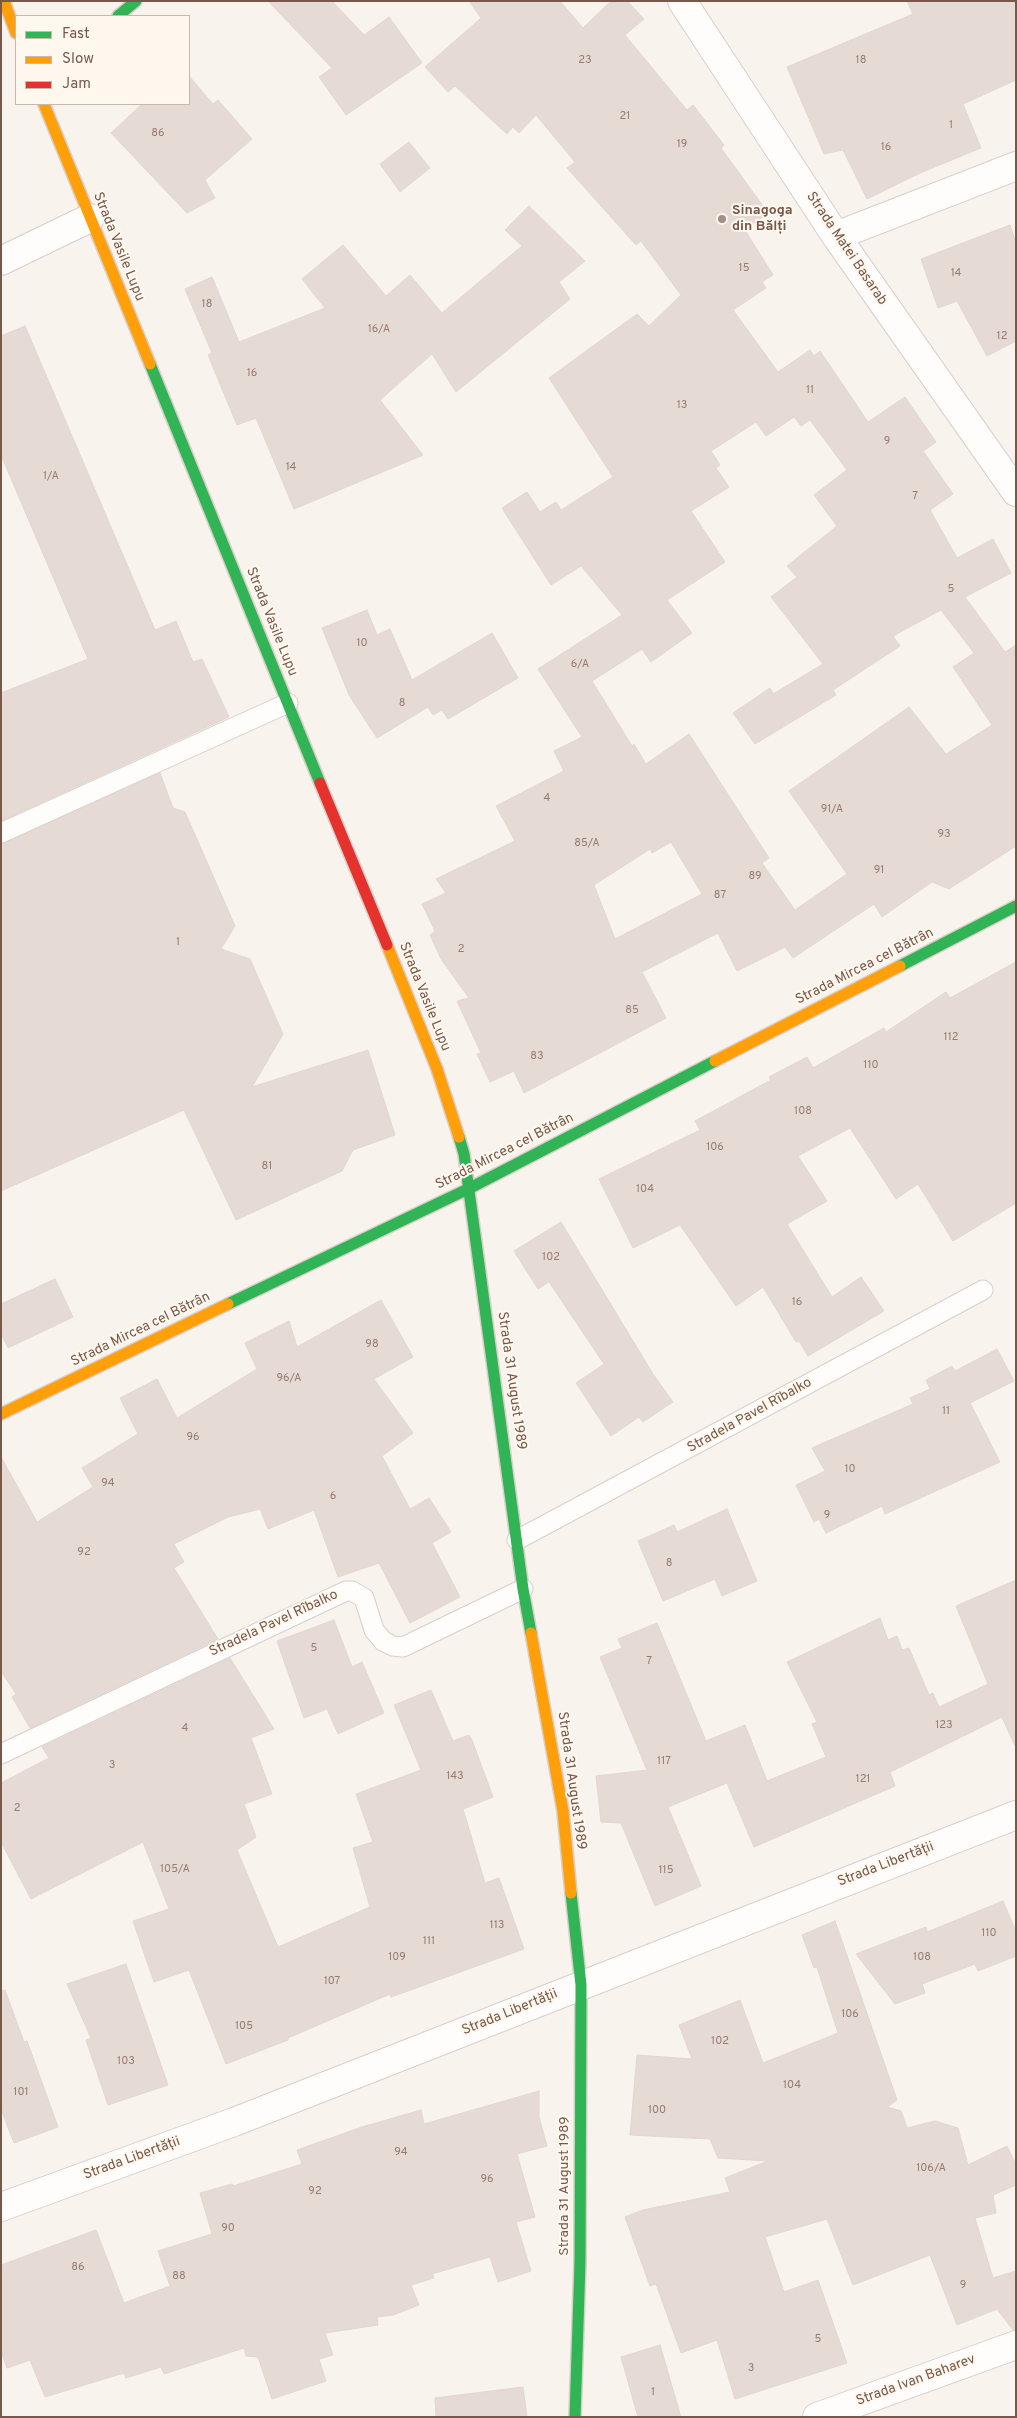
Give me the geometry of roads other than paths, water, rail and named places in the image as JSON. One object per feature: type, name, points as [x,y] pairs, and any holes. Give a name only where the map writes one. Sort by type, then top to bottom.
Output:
[{"type":"main road","points":[[4,1],[15,30]]},
{"type":"main road","points":[[119,15],[136,1]]},
{"type":"main road","name":"Strada Vasile Lupu","points":[[44,105],[437,1069],[464,1154]]},
{"type":"main road","name":"Strada Mircea cel Bătrân","points":[[1,1414],[470,1188],[1016,906]]},
{"type":"main road","name":"Strada 31 August 1989","points":[[464,1154],[524,1589],[563,1811],[581,1985],[580,2262],[575,2417]]},
{"type":"street","name":"Strada Matei Basarab","points":[[682,1],[836,236],[1016,492]]},
{"type":"street","points":[[836,236],[1016,166]]},
{"type":"street","points":[[1,261],[90,218]]},
{"type":"street","name":"Strada Libertății","points":[[1,2207],[234,2122],[1016,1814]]},
{"type":"street","name":"Strada Ivan Baharev","points":[[817,2417],[1016,2345]]},
{"type":"lane","points":[[1,833],[288,702]]},
{"type":"lane","name":"Stradela Pavel Rîbalko","points":[[517,1540],[983,1290]]},
{"type":"lane","name":"Stradela Pavel Rîbalko","points":[[1,1754],[346,1591],[352,1591],[364,1598],[374,1630],[383,1641],[393,1646],[403,1647],[524,1589]]},
{"type":"place","name":"Sinagoga din Bălți","points":[[722,219]]}]
